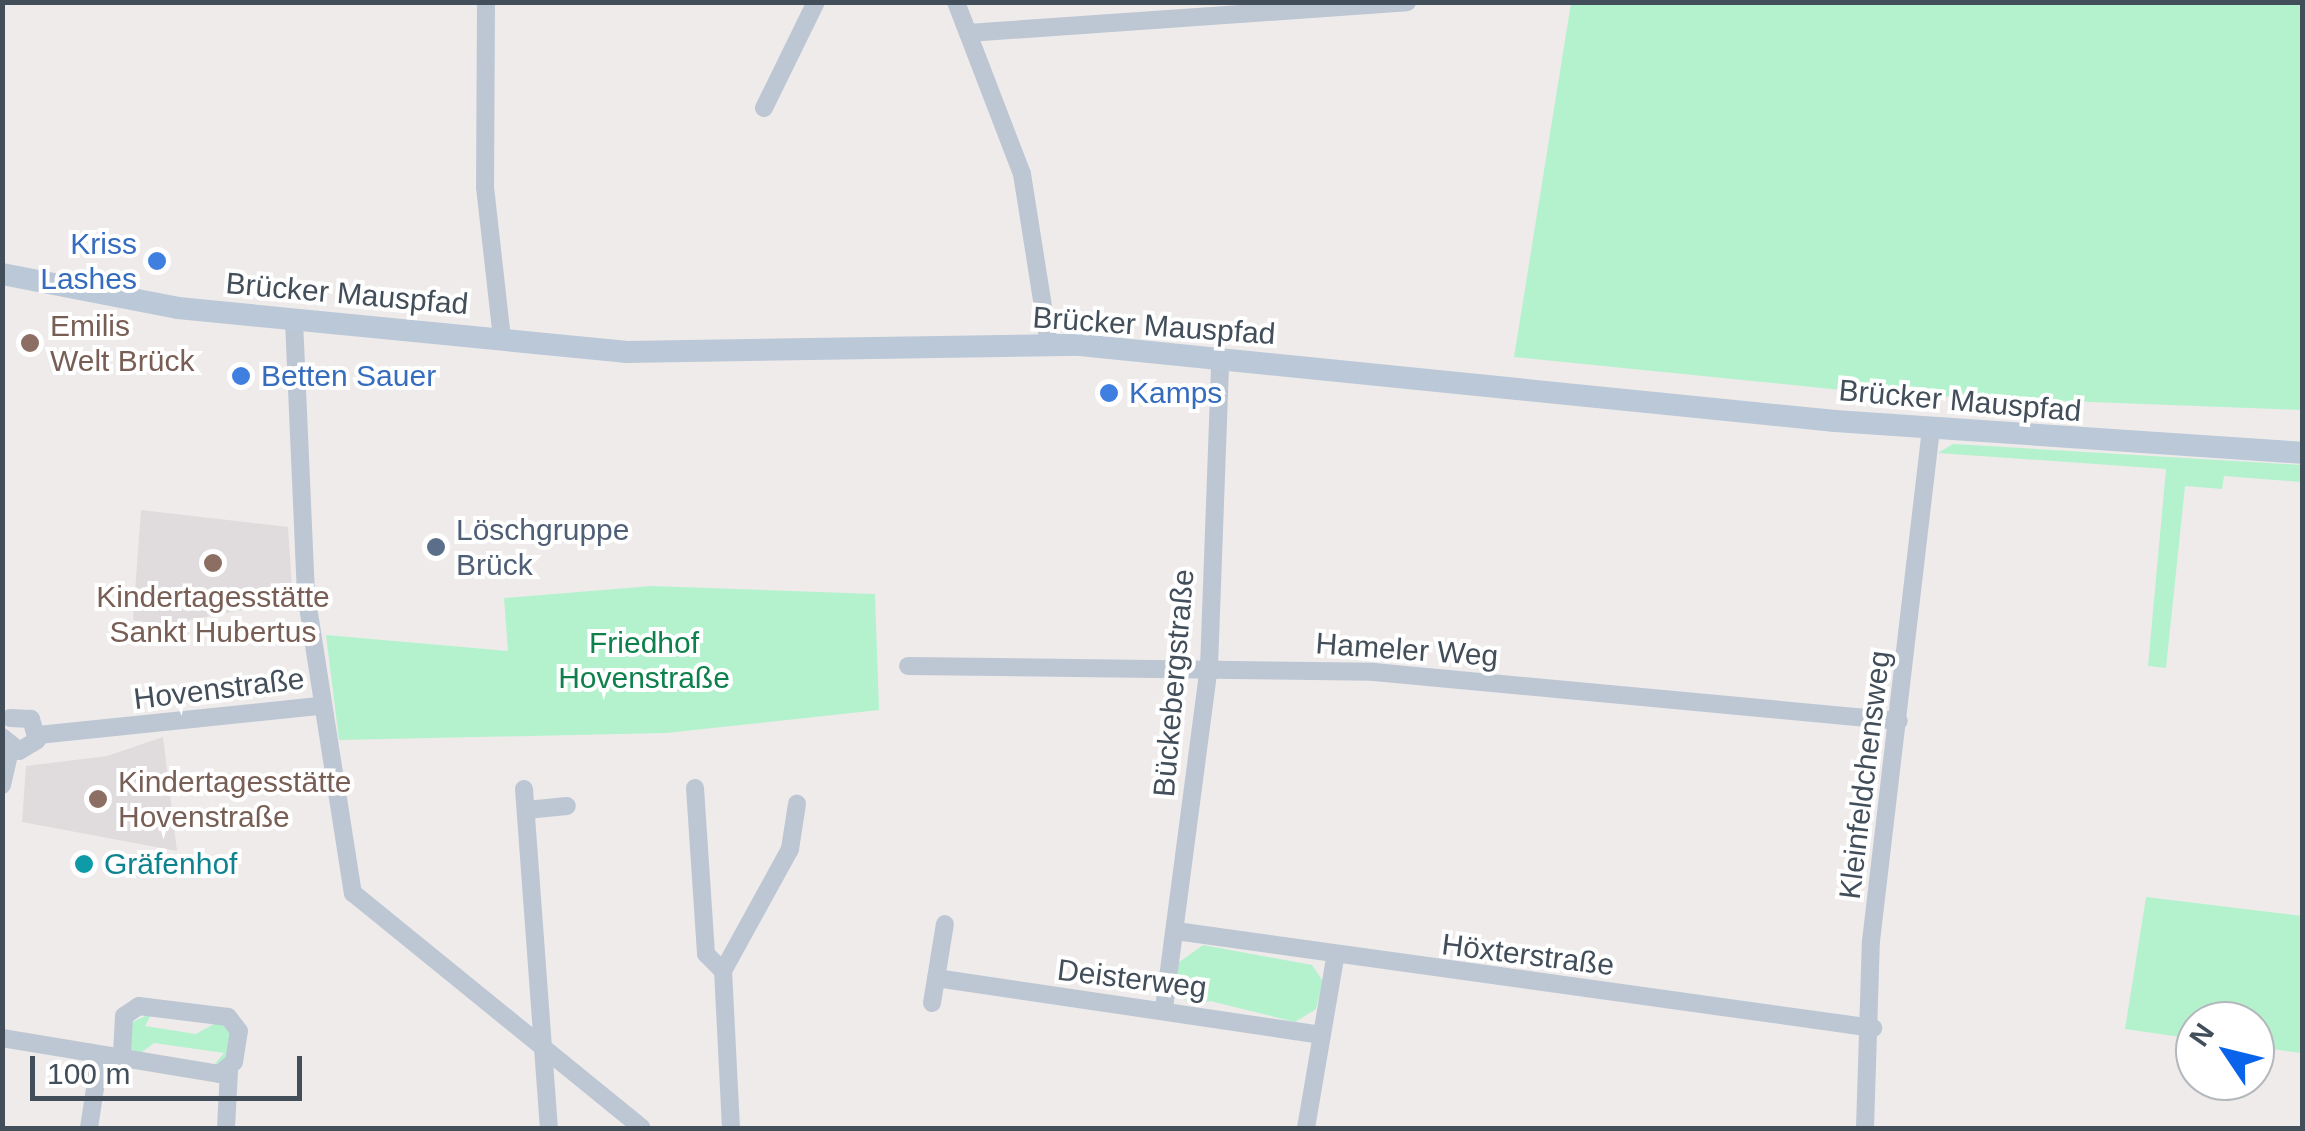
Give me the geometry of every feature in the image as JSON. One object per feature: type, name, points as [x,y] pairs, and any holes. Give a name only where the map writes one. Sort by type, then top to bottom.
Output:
[{"type":"main road","name":"Brücker Mauspfad","points":[[2,274],[294,320],[657,354],[1049,344],[1931,429],[2302,453]]},
{"type":"street","points":[[486,2],[485,187],[502,338]]},
{"type":"street","points":[[764,108],[816,2]]},
{"type":"street","points":[[956,2],[1022,174],[1049,344]]},
{"type":"street","points":[[968,32],[1407,2]]},
{"type":"street","name":"Hovenstraße","points":[[2,785],[6,743],[28,750],[38,735],[322,706],[304,576],[294,320]]},
{"type":"street","name":"Bückebergstraße","points":[[1164,1008],[1209,667],[1220,361]]},
{"type":"street","name":"Kleinfeldchensweg","points":[[1865,1128],[1873,1028],[1871,941],[1931,429]]},
{"type":"street","name":"Hameler Weg","points":[[908,666],[1374,672],[1899,722]]},
{"type":"street","points":[[322,706],[352,894],[642,1128]]},
{"type":"street","points":[[5,718],[31,719],[38,735]]},
{"type":"street","points":[[696,788],[706,954],[722,971]]},
{"type":"street","points":[[524,789],[549,1128]]},
{"type":"street","points":[[732,1128],[722,971],[790,848],[797,804]]},
{"type":"street","points":[[526,810],[566,806]]},
{"type":"street","points":[[932,1004],[946,924]]},
{"type":"street","name":"Höxterstraße","points":[[1176,931],[1335,958],[1873,1028]]},
{"type":"street","points":[[1306,1128],[1335,958]]},
{"type":"street","name":"Deisterweg","points":[[936,978],[1164,1008],[1322,1035]]},
{"type":"street","points":[[122,1055],[130,1009],[228,1016],[239,1031],[229,1071],[226,1128]]},
{"type":"street","points":[[2,1038],[229,1071]]},
{"type":"street","points":[[89,1128],[100,1055]]},
{"type":"shaded area","name":"Kindertagesstätte Sankt Hubertus","points":[[141,510],[288,527],[293,604],[252,600],[252,608],[164,625],[133,620]]},
{"type":"shaded area","name":"Kindertagesstätte Hovenstraße","points":[[163,737],[177,851],[22,822],[26,766],[107,756]]},
{"type":"green space","points":[[1571,3],[2302,3],[2302,410],[1881,394],[1514,357]]},
{"type":"green space","points":[[1953,444],[2302,465],[2302,482],[2224,476],[2222,489],[2185,486],[2166,668],[2148,666],[2166,469],[1938,453]]},
{"type":"green space","name":"Friedhof Hovenstraße","points":[[652,586],[875,594],[879,710],[666,733],[339,740],[326,635],[508,651],[504,598]]},
{"type":"green space","points":[[2146,897],[2302,916],[2302,1053],[2275,1050],[2275,1001],[2175,1001],[2175,1036],[2125,1029]]},
{"type":"green space","points":[[1203,945],[1312,965],[1323,981],[1316,1009],[1295,1022],[1210,1001],[1193,1007],[1176,991],[1178,963]]},
{"type":"green space","points":[[152,1013],[145,1026],[196,1034],[219,1021],[232,1035],[228,1057],[213,1066],[224,1053],[154,1043],[138,1055],[129,1049],[130,1023]]},
{"type":"place","name":"Kriss Lashes","points":[[157,261]]},
{"type":"place","name":"Emilis Welt Brück","points":[[30,343]]},
{"type":"place","name":"Betten Sauer","points":[[241,376]]},
{"type":"place","name":"Kamps","points":[[1109,393]]},
{"type":"place","name":"Löschgruppe Brück","points":[[436,547]]},
{"type":"place","name":"Kindertagesstätte Sankt Hubertus","points":[[213,563]]},
{"type":"place","name":"Kindertagesstätte Hovenstraße","points":[[98,799]]},
{"type":"place","name":"Gräfenhof","points":[[84,864]]}]
